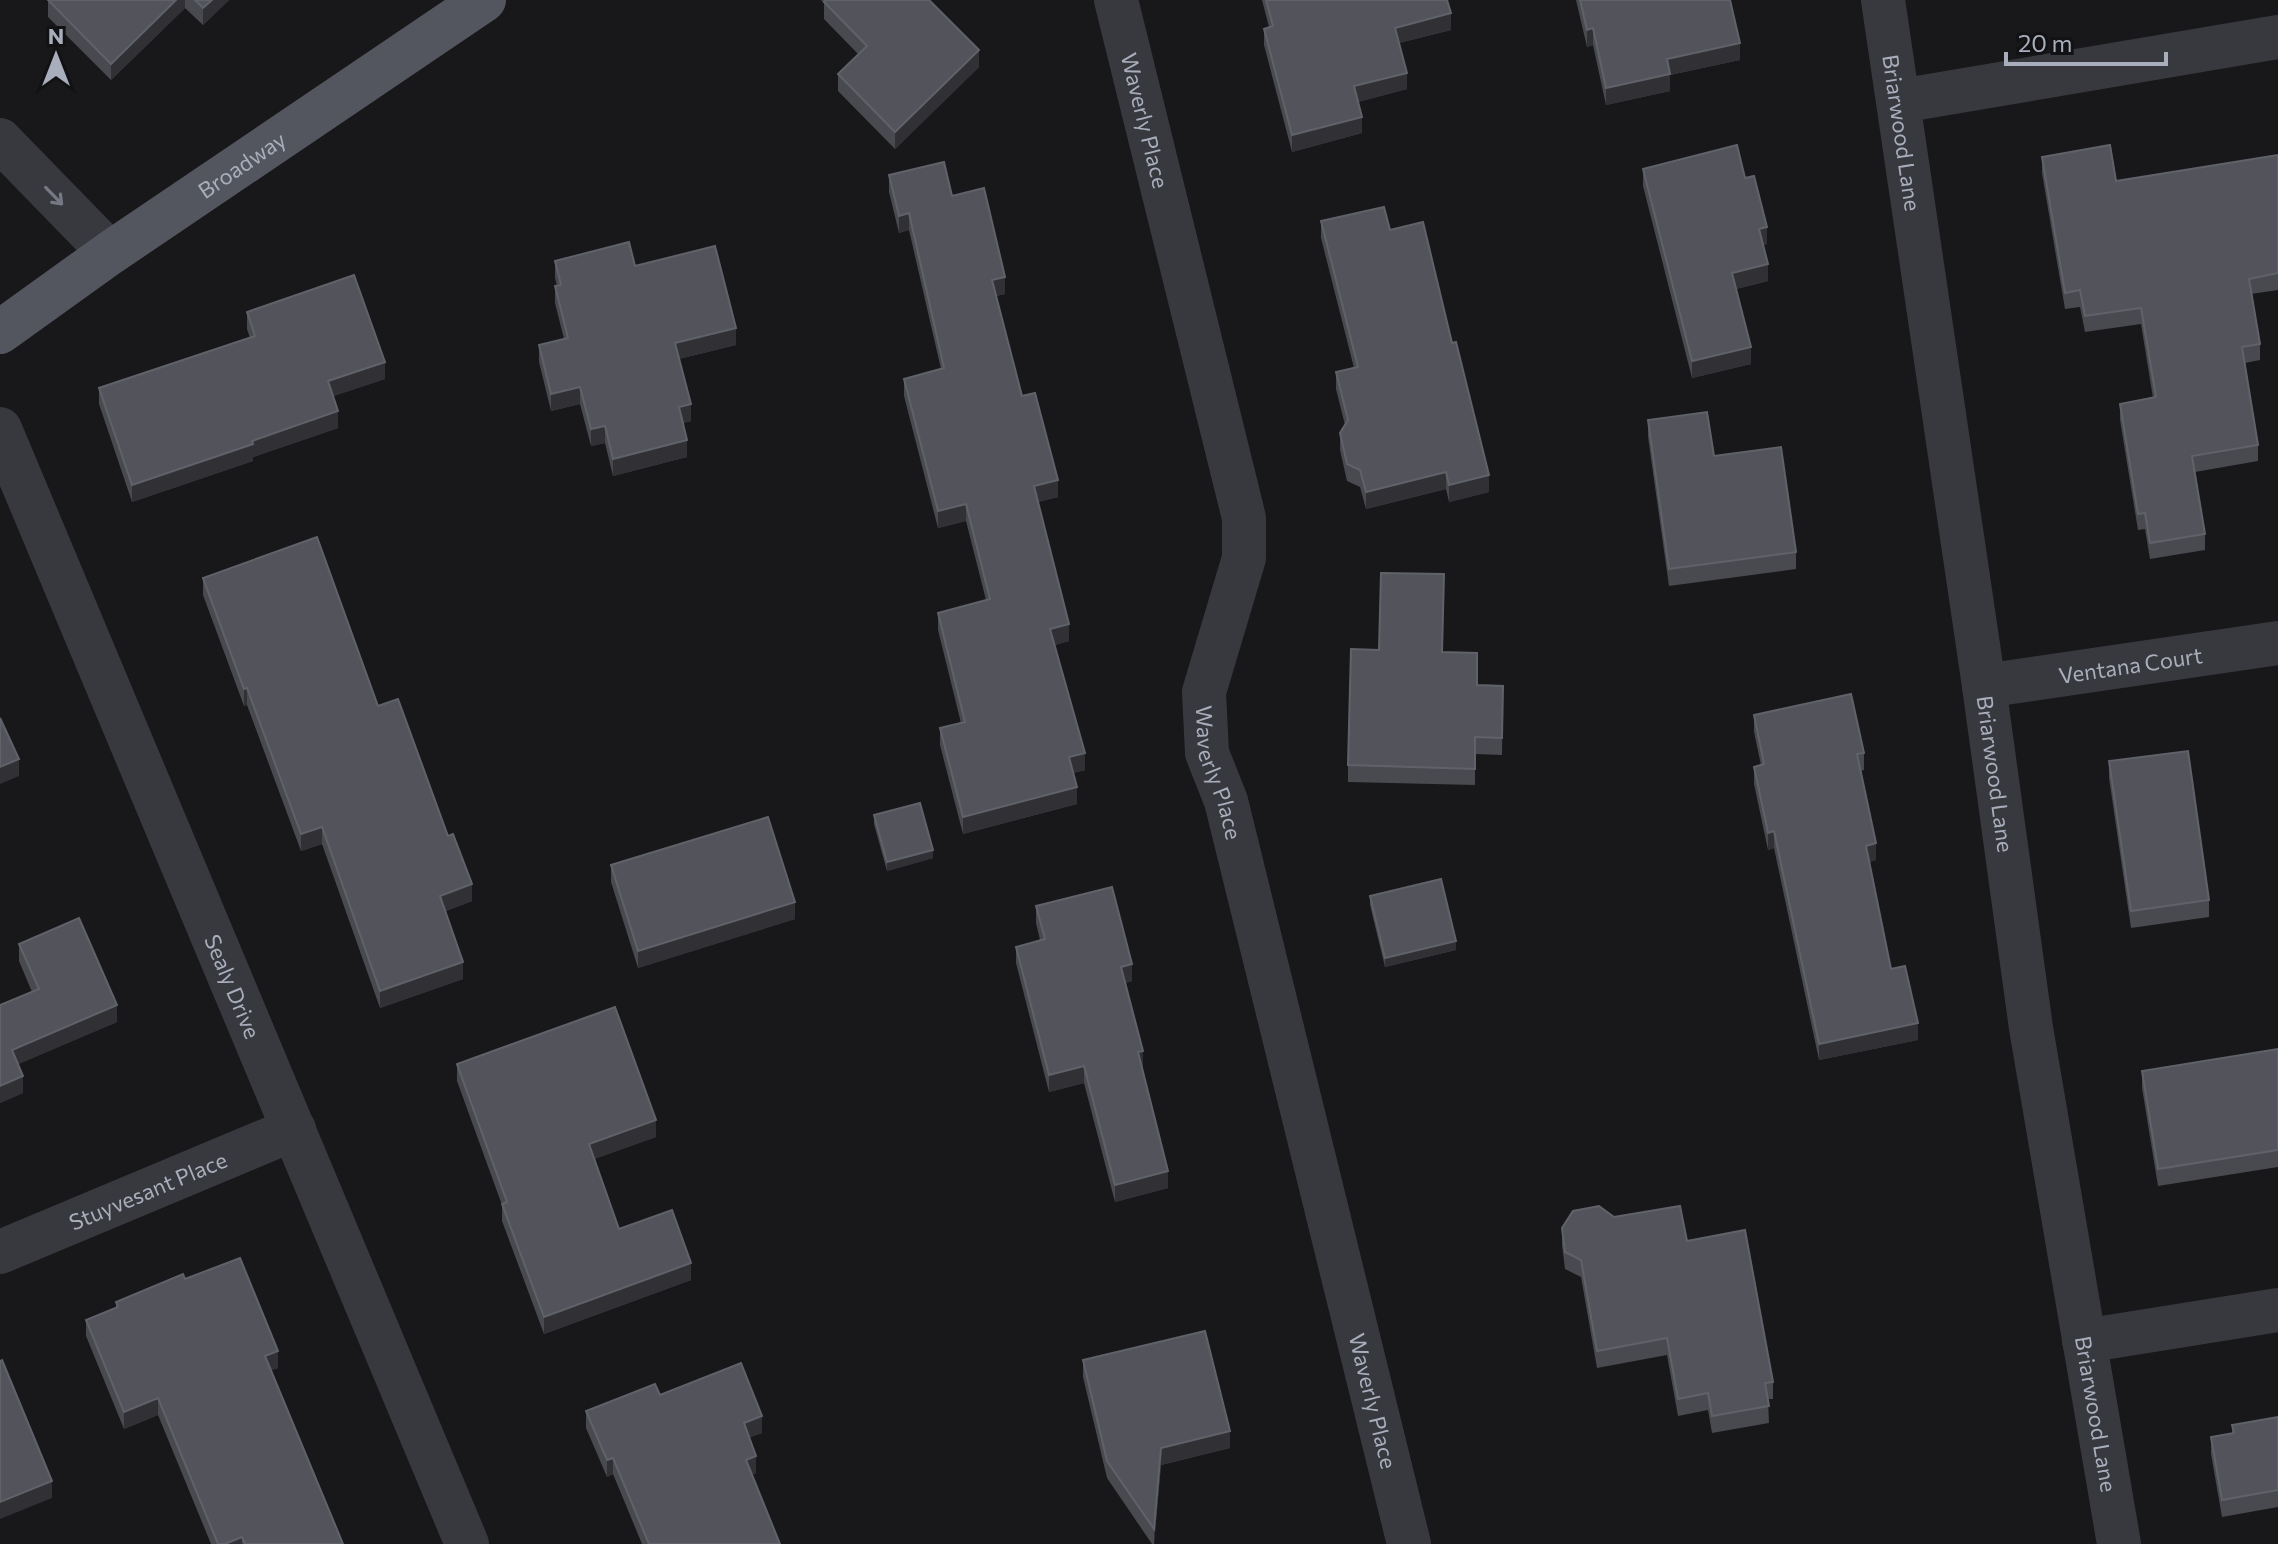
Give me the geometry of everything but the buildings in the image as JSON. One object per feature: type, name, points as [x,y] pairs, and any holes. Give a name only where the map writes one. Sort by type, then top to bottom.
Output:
[{"type":"main road","name":"Broadway","points":[[0,332],[110,253],[484,0]]},
{"type":"street","name":"Waverly Place","points":[[1116,0],[1244,518],[1244,558],[1204,692],[1207,753],[1226,801],[1409,1544]]},
{"type":"street","name":"Briarwood Lane","points":[[1883,0],[1900,101],[2031,1028],[2119,1544]]},
{"type":"street","points":[[1900,101],[2278,37]]},
{"type":"street","points":[[0,140],[110,253]]},
{"type":"street","name":"Sealy Drive","points":[[0,429],[467,1544]]},
{"type":"street","name":"Ventana Court","points":[[1984,686],[2278,643]]},
{"type":"street","name":"Stuyvesant Place","points":[[0,1252],[294,1129]]},
{"type":"street","points":[[2084,1341],[2278,1310]]}]
